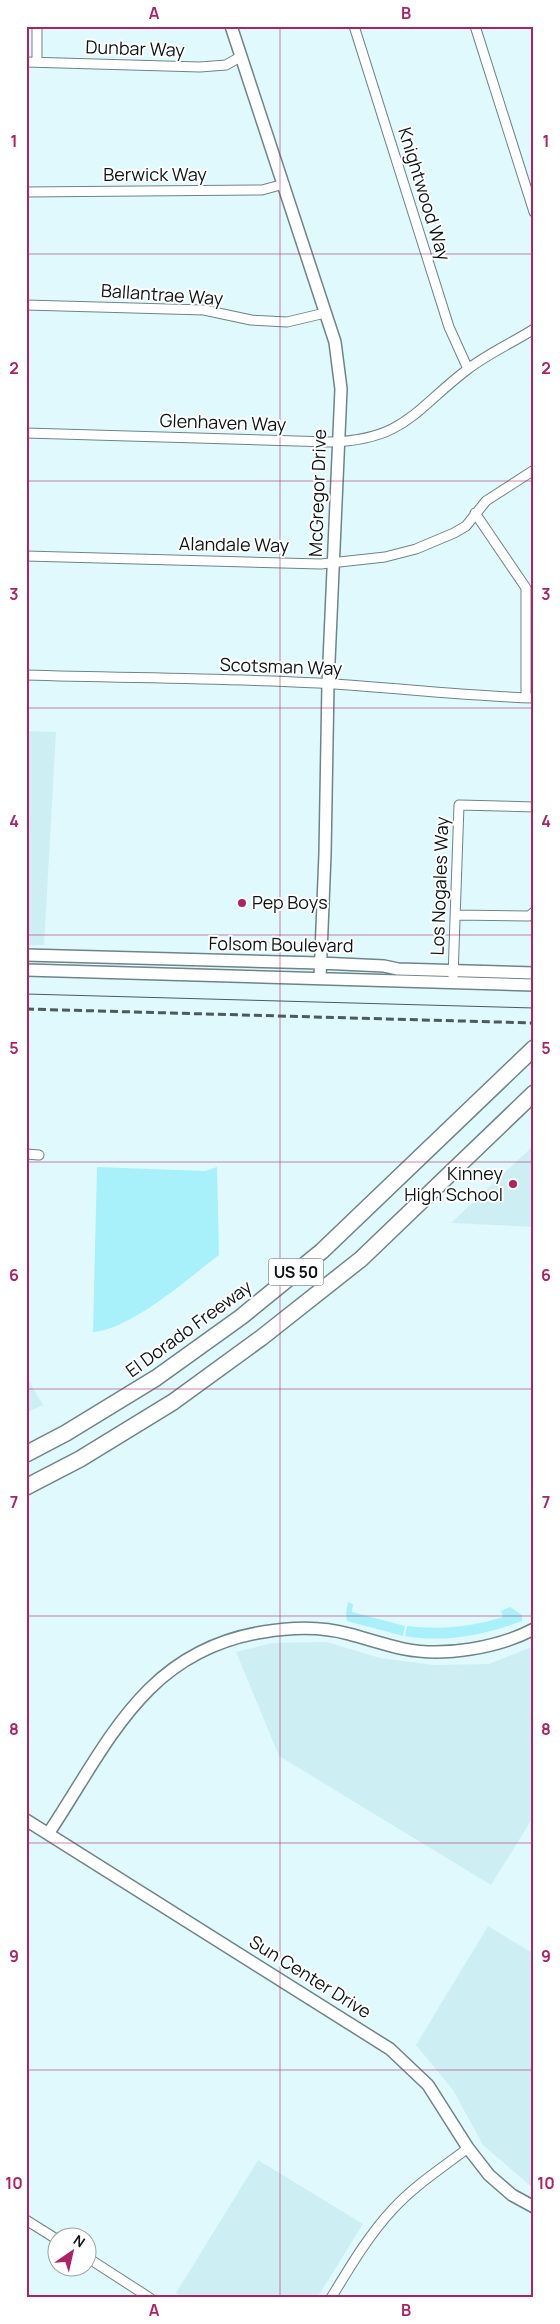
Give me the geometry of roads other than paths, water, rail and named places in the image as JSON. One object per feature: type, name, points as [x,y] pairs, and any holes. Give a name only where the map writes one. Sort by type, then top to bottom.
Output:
[{"type":"highway","name":"El Dorado Freeway","points":[[26,1454],[66,1433],[156,1378],[241,1318],[322,1251],[534,1048]]},
{"type":"highway","name":"US 50","points":[[26,1487],[80,1459],[173,1402],[261,1338],[361,1259],[534,1093]]},
{"type":"street","points":[[37,26],[37,62]]},
{"type":"street","name":"McGregor Drive","points":[[231,26],[284,184],[339,363],[341,388],[332,563],[326,838],[320,978]]},
{"type":"street","name":"Knightwood Way","points":[[354,26],[448,327],[468,369]]},
{"type":"street","points":[[474,26],[534,212]]},
{"type":"street","name":"Dunbar Way","points":[[26,62],[200,67],[226,65],[240,57]]},
{"type":"street","name":"Berwick Way","points":[[26,192],[262,190],[284,184]]},
{"type":"street","name":"Ballantrae Way","points":[[26,305],[204,310],[251,320],[287,322],[325,313]]},
{"type":"street","name":"Glenhaven Way","points":[[26,433],[337,442],[370,437],[398,426],[426,407],[468,369],[534,329]]},
{"type":"street","name":"Alandale Way","points":[[26,556],[332,563],[385,557],[429,544],[466,526],[486,500],[534,470]]},
{"type":"street","points":[[475,513],[526,588],[530,698]]},
{"type":"street","name":"Scotsman Way","points":[[26,675],[328,684],[530,698]]},
{"type":"street","name":"Los Nogales Way","points":[[453,982],[459,805],[534,807]]},
{"type":"street","points":[[456,915],[529,916],[534,912]]},
{"type":"street","name":"Folsom Boulevard","points":[[26,955],[320,963],[534,973]]},
{"type":"street","points":[[26,966],[30,964],[66,964],[72,956]]},
{"type":"street","name":"Folsom Boulevard","points":[[26,970],[534,985]]},
{"type":"street","points":[[26,1154],[39,1155]]},
{"type":"street","points":[[48,1834],[118,1724],[133,1704],[171,1670],[221,1641],[290,1627],[347,1633],[406,1650],[453,1651],[473,1649],[510,1640],[534,1629]]},
{"type":"street","name":"Sun Center Drive","points":[[26,1820],[390,2049],[428,2085],[468,2148],[489,2175],[512,2195],[534,2207]]},
{"type":"street","points":[[331,2298],[371,2235],[392,2209],[425,2180],[468,2148]]},
{"type":"street","points":[[26,2220],[48,2234]]},
{"type":"street","points":[[98,2264],[150,2298]]},
{"type":"tram line","points":[[26,994],[534,1008]]},
{"type":"railway","points":[[26,1009],[534,1023]]},
{"type":"place","name":"Pep Boys","points":[[242,903]]},
{"type":"place","name":"Kinney High School","points":[[513,1184]]}]
